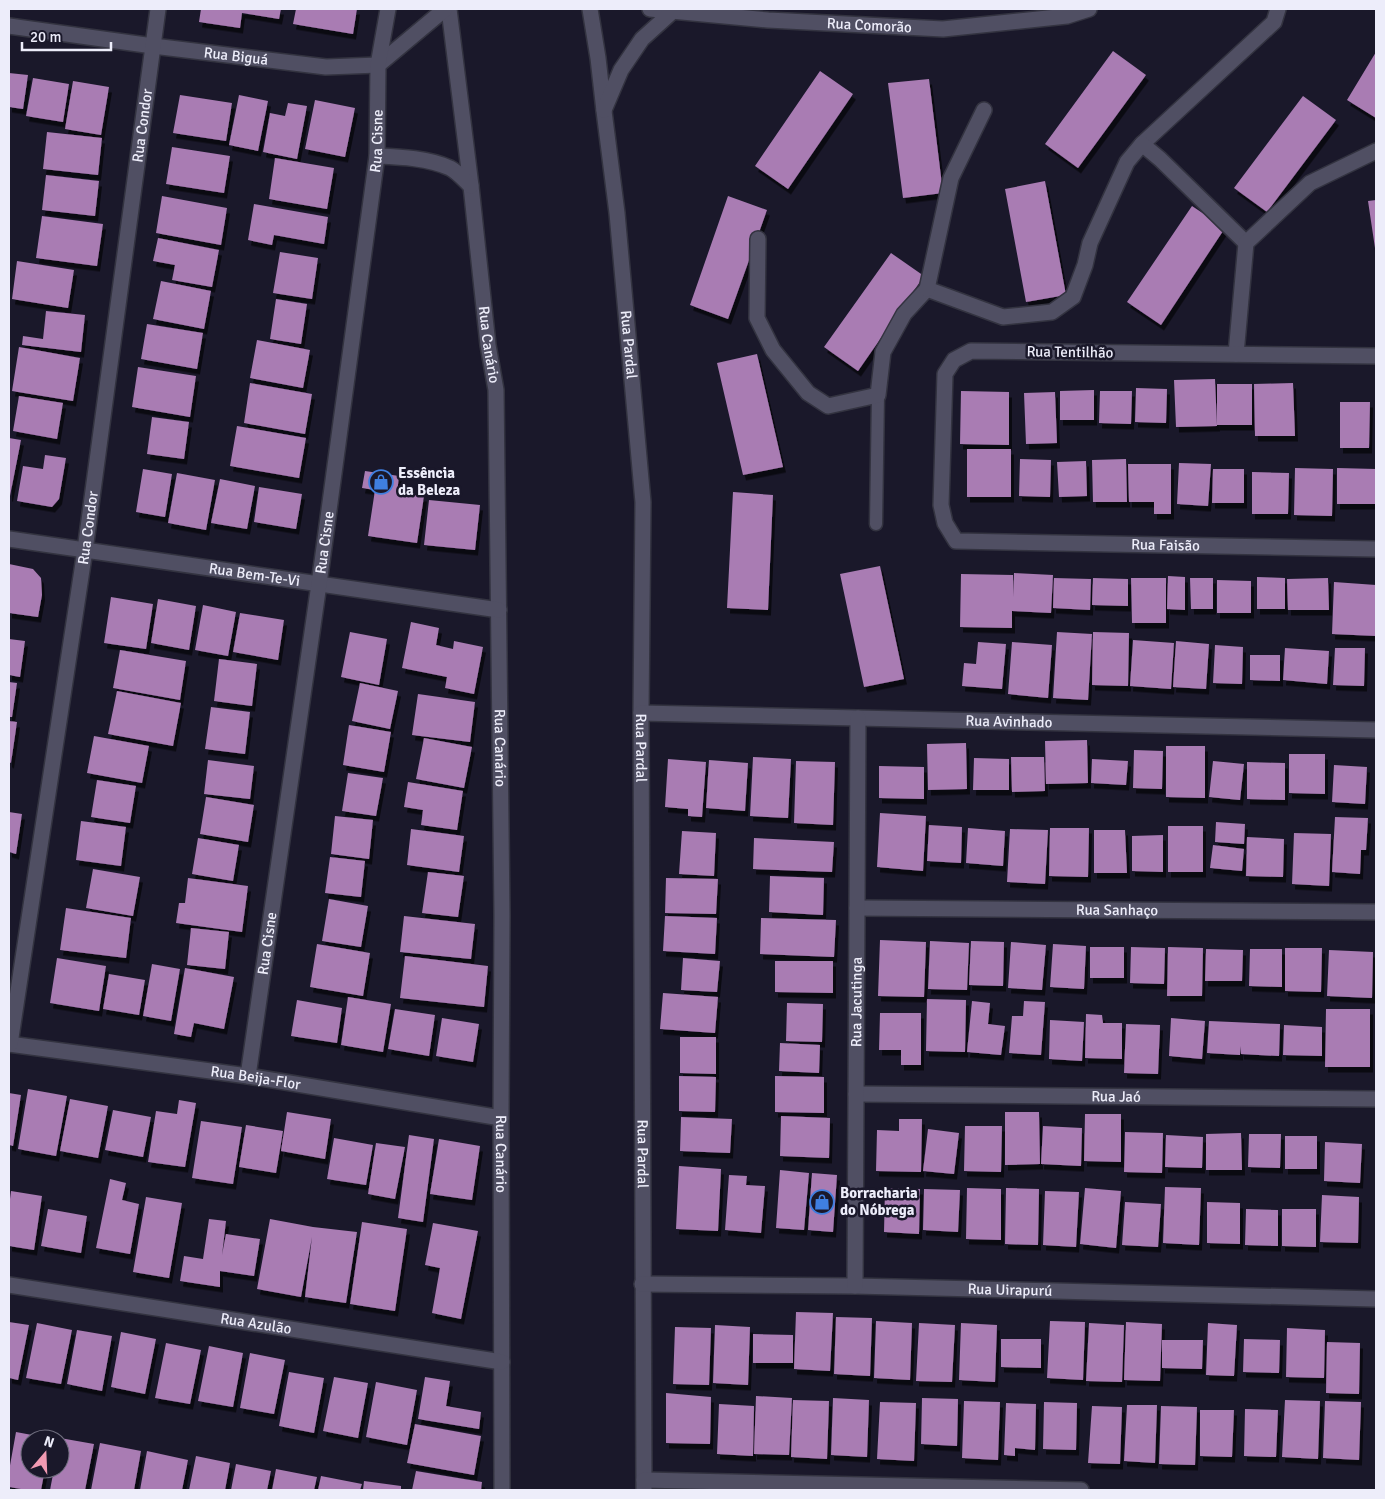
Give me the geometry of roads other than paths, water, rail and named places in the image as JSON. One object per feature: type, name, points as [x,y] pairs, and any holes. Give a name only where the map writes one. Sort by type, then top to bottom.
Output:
[{"type":"street","name":"Rua Condor","points":[[9,1044],[85,550],[158,9]]},
{"type":"street","name":"Rua Cisne","points":[[248,1076],[320,584],[377,156],[378,65],[388,9]]},
{"type":"street","points":[[378,65],[445,9]]},
{"type":"street","name":"Rua Canário","points":[[449,9],[488,345],[496,390],[502,944],[500,1118],[502,1490]]},
{"type":"street","name":"Rua Pardal","points":[[590,9],[598,58],[617,213],[643,502],[641,713],[644,1485]]},
{"type":"street","name":"Rua Comorão","points":[[650,9],[768,20],[942,29],[1067,16],[1089,9]]},
{"type":"street","points":[[926,289],[1003,317],[1052,312],[1073,297],[1085,265],[1090,243],[1127,162],[1142,144],[1274,22],[1278,9]]},
{"type":"street","points":[[604,111],[621,70],[642,39],[673,11]]},
{"type":"street","name":"Rua Biguá","points":[[9,26],[326,67],[378,65]]},
{"type":"street","points":[[758,239],[757,318],[773,350],[808,393],[828,406],[878,395],[883,352],[904,314],[926,289],[951,178],[984,110]]},
{"type":"street","points":[[1142,144],[1160,159],[1246,243]]},
{"type":"street","points":[[1236,354],[1246,243],[1310,183],[1376,151]]},
{"type":"street","points":[[377,156],[424,160],[452,169],[471,186]]},
{"type":"street","name":"Rua Tentilhão","points":[[956,540],[944,523],[941,505],[945,374],[954,360],[971,351],[1376,356]]},
{"type":"street","name":"Rua Bem-Te-Vi","points":[[9,539],[499,610]]},
{"type":"street","name":"Rua Faisão","points":[[956,540],[1376,549]]},
{"type":"street","name":"Rua Avinhado","points":[[641,713],[1376,730]]},
{"type":"street","name":"Rua Jacutinga","points":[[855,1286],[858,718]]},
{"type":"street","name":"Rua Sanhaço","points":[[857,908],[1376,912]]},
{"type":"street","name":"Rua Beija-Flor","points":[[9,1044],[248,1076],[500,1118]]},
{"type":"street","name":"Rua Jaó","points":[[856,1094],[1376,1099]]},
{"type":"street","name":"Rua Uirapurú","points":[[642,1284],[855,1286],[1376,1299]]},
{"type":"street","name":"Rua Azulão","points":[[9,1286],[502,1362]]},
{"type":"street","points":[[644,1485],[1081,1490]]},
{"type":"lane","points":[[876,524],[878,395]]},
{"type":"place","name":"Essência da Beleza","points":[[381,482]]},
{"type":"place","name":"Borracharia do Nóbrega","points":[[822,1202]]}]
